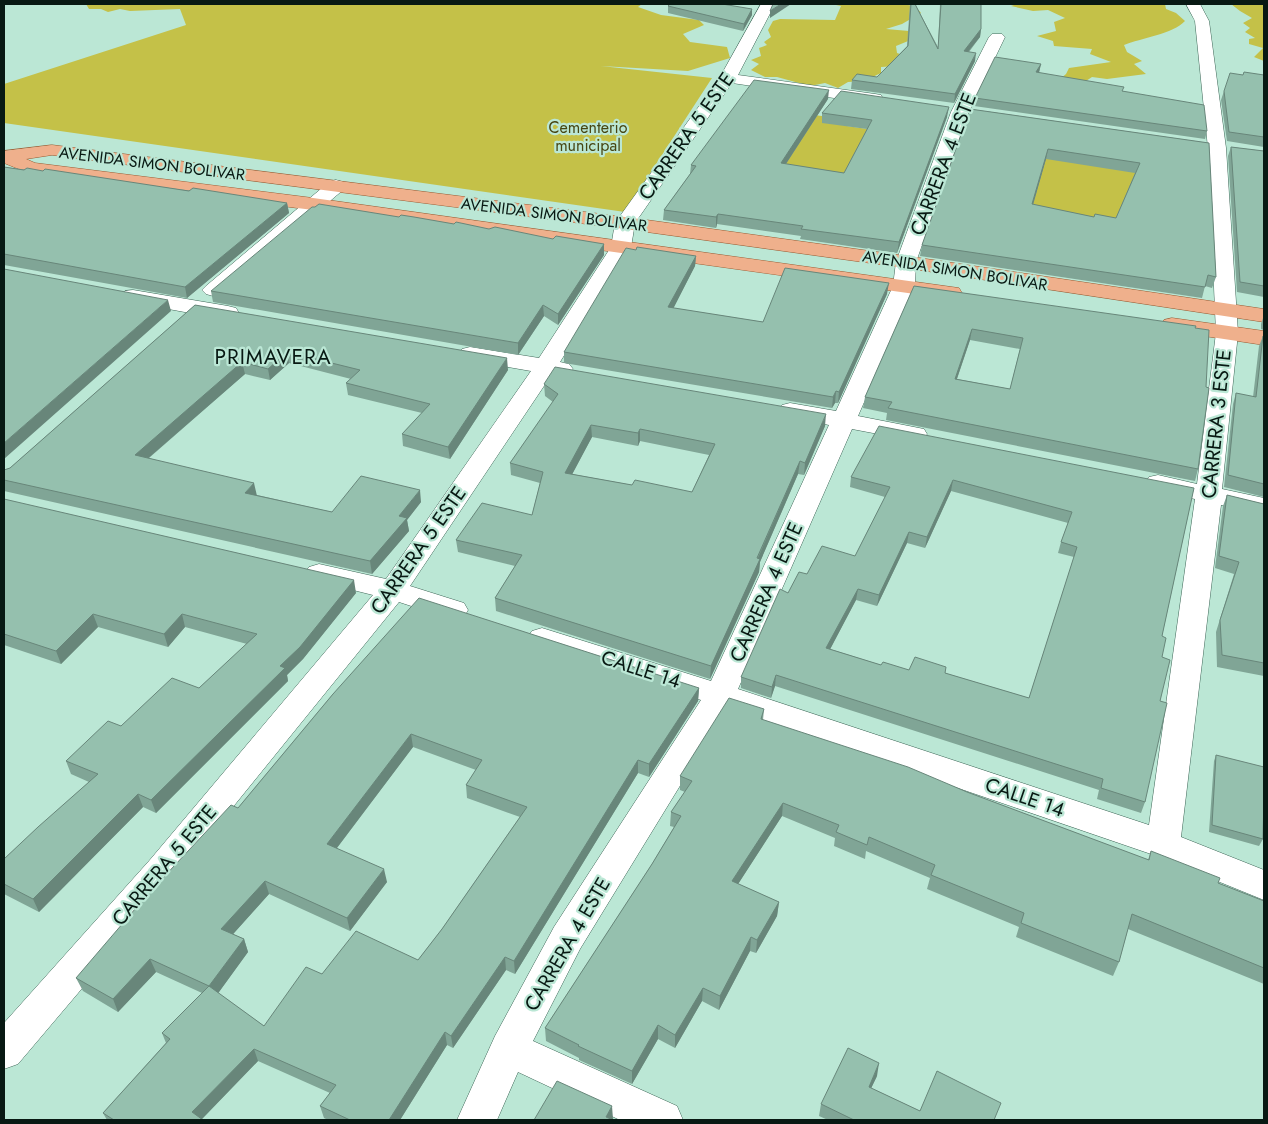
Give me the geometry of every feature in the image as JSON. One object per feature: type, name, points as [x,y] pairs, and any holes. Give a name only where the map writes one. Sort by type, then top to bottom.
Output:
[{"type":"main road","name":"AVENIDA SIMON BOLIVAR","points":[[4,156],[52,150],[336,186],[623,235],[905,274],[1226,322],[1264,338]]},
{"type":"main road","name":"AVENIDA SIMON BOLIVAR","points":[[4,156],[31,168],[313,204],[623,235]]},
{"type":"main road","name":"AVENIDA SIMON BOLIVAR","points":[[905,274],[973,296]]},
{"type":"main road","name":"AVENIDA SIMON BOLIVAR","points":[[1158,323],[1226,322],[1264,316]]},
{"type":"street","name":"CARRERA 3 ESTE","points":[[1163,844],[1209,493],[1226,322],[1216,148],[1208,64],[1202,21],[1193,4]]},
{"type":"street","name":"CARRERA 5 ESTE","points":[[4,1051],[161,870],[392,590],[544,366],[623,235],[728,78],[758,8]]},
{"type":"street","name":"CARRERA 4 ESTE","points":[[477,1120],[509,1049],[567,938],[720,695],[843,420],[905,274],[960,112],[997,37]]},
{"type":"street","points":[[728,78],[892,102]]},
{"type":"street","points":[[171,326],[336,186]]},
{"type":"street","points":[[108,291],[251,317]]},
{"type":"street","points":[[447,350],[583,373]]},
{"type":"street","points":[[766,406],[939,439]]},
{"type":"street","points":[[1142,479],[1264,506]]},
{"type":"street","points":[[295,568],[392,590],[477,617]]},
{"type":"street","name":"CALLE 14","points":[[514,629],[720,695],[1163,844],[1264,885]]},
{"type":"street","points":[[509,1049],[662,1120]]},
{"type":"green space","name":"Cementerio municipal","points":[[86,4],[642,4],[638,7],[661,15],[699,20],[704,25],[683,34],[690,42],[727,47],[730,58],[688,71],[601,66],[712,78],[625,212],[4,123],[4,84],[186,25],[180,9],[130,11],[120,9],[108,12],[101,9],[89,9]]},
{"type":"green space","points":[[831,4],[909,4],[915,6],[921,13],[902,24],[886,29],[909,31],[913,39],[896,46],[897,53],[912,58],[897,66],[881,67],[881,73],[864,81],[848,82],[838,88],[825,83],[810,86],[777,77],[765,77],[751,70],[759,64],[751,60],[761,56],[759,48],[767,45],[764,42],[771,37],[768,30],[773,21],[780,19],[835,20],[841,6]]},
{"type":"green space","points":[[1017,4],[1165,4],[1166,9],[1176,13],[1185,21],[1173,29],[1124,45],[1127,52],[1142,61],[1134,64],[1146,74],[1107,79],[1092,77],[1083,83],[1059,80],[1066,74],[1069,68],[1111,62],[1090,54],[1092,49],[1054,46],[1053,41],[1037,36],[1056,31],[1054,22],[1065,18],[1048,10],[1033,11],[1011,6]]},
{"type":"green space","points":[[1231,4],[1264,4],[1264,61],[1254,57],[1263,48],[1249,44],[1249,39],[1255,38],[1245,32],[1250,28],[1243,23],[1252,18]]},
{"type":"green space","points":[[793,112],[850,120],[847,126],[867,129],[860,174],[780,173]]},
{"type":"green space","points":[[1005,146],[1155,168],[1131,232],[1055,220],[999,182]]},
{"type":"building","points":[[670,4],[722,4],[752,9],[744,24],[668,6]]},
{"type":"building","points":[[773,4],[781,4],[770,11]]},
{"type":"building","points":[[911,4],[915,4],[938,49],[941,4],[981,4],[981,29],[964,51],[976,53],[955,94],[852,80],[857,74],[877,77],[908,46]]},
{"type":"building","points":[[995,57],[1041,64],[1036,72],[1124,87],[1122,91],[1204,105],[1207,131],[975,98]]},
{"type":"building","points":[[1244,72],[1264,75],[1264,137],[1229,132],[1224,91],[1230,73],[1243,75]]},
{"type":"building","points":[[754,80],[829,90],[781,163],[844,173],[872,120],[822,113],[841,91],[949,107],[899,242],[801,229],[803,226],[718,214],[716,217],[664,210],[696,166],[691,165]]},
{"type":"building","points":[[970,109],[1209,143],[1216,277],[1208,275],[1205,287],[922,245]],"holes":[[[1048,149],[1140,163],[1116,218],[1095,214],[1094,217],[1032,204]]]},
{"type":"building","points":[[1231,147],[1264,151],[1264,286],[1240,282]]},
{"type":"building","points":[[4,167],[43,171],[45,169],[189,191],[193,188],[287,203],[185,287],[4,254]]},
{"type":"building","points":[[319,204],[399,217],[401,215],[454,224],[456,222],[489,229],[495,227],[553,239],[556,236],[604,244],[558,314],[543,305],[518,343],[211,291],[312,207]]},
{"type":"building","points":[[637,247],[696,256],[668,307],[763,322],[785,268],[889,283],[839,392],[836,391],[833,397],[564,352],[626,248],[636,250]]},
{"type":"building","points":[[4,269],[168,300],[4,443]]},
{"type":"building","points":[[914,286],[1196,326],[1195,328],[1209,330],[1206,387],[1209,388],[1198,469],[888,408],[892,402],[865,397]],"holes":[[[972,329],[1023,338],[1010,389],[955,379]]]},
{"type":"building","points":[[195,305],[507,358],[448,447],[402,434],[430,404],[346,383],[360,370],[287,352],[268,369],[242,362],[135,455],[254,483],[245,493],[332,512],[361,476],[420,490],[399,516],[407,518],[370,561],[4,480],[4,470],[10,468]]},
{"type":"building","points":[[1264,335],[1264,484],[1228,475],[1236,393],[1256,397]]},
{"type":"building","points":[[555,367],[826,414],[805,463],[800,461],[757,558],[760,559],[711,666],[495,598],[522,555],[456,540],[482,503],[532,515],[543,472],[510,463],[558,394],[544,384]],"holes":[[[591,425],[638,433],[640,429],[715,444],[692,492],[635,480],[632,485],[565,473]]]},
{"type":"building","points":[[879,426],[1194,488],[1162,636],[1166,638],[1162,657],[1170,660],[1160,701],[1167,703],[1145,802],[1101,788],[1103,779],[776,675],[772,687],[741,677],[780,589],[788,593],[799,572],[807,574],[822,546],[855,556],[890,487],[851,477]],"holes":[[[953,480],[1072,512],[1061,542],[1077,547],[1029,698],[945,673],[946,667],[915,657],[909,670],[883,662],[881,665],[826,648],[858,589],[879,595],[909,532],[927,537]]]},
{"type":"building","points":[[1227,495],[1264,504],[1264,663],[1222,655],[1220,620],[1239,562],[1219,556]]},
{"type":"building","points":[[4,499],[354,580],[300,647],[280,666],[285,668],[151,800],[138,794],[33,899],[4,884],[4,859],[98,774],[66,761],[108,721],[121,726],[172,678],[199,688],[257,634],[182,614],[164,634],[93,614],[56,651],[4,634]]},
{"type":"building","points":[[419,598],[699,688],[649,764],[638,760],[514,961],[505,957],[451,1036],[445,1032],[389,1120],[350,1120],[320,1106],[336,1085],[254,1049],[192,1112],[203,1120],[114,1120],[103,1113],[170,1039],[162,1033],[209,986],[150,959],[113,999],[76,978],[147,895],[231,805],[238,808],[333,694]],"holes":[[[411,734],[482,760],[466,785],[527,807],[442,929],[418,960],[356,931],[322,974],[306,967],[264,1026],[209,986],[244,939],[221,929],[265,881],[347,918],[384,869],[327,844]]]},
{"type":"building","points":[[729,698],[764,709],[761,719],[908,767],[967,792],[1149,860],[1151,851],[1220,878],[1218,883],[1264,901],[1264,968],[1132,914],[1119,962],[1021,923],[1024,913],[931,875],[935,865],[869,837],[867,845],[836,832],[839,825],[783,803],[732,881],[779,902],[757,940],[751,937],[720,996],[703,988],[675,1035],[658,1025],[632,1071],[578,1046],[545,1028],[652,864],[681,816],[671,812],[692,781],[680,776]]},
{"type":"building","points":[[1216,755],[1264,767],[1263,839],[1212,825]]},
{"type":"building","points":[[848,1048],[879,1063],[869,1087],[920,1111],[937,1071],[1001,1103],[994,1120],[854,1120],[821,1104]]},
{"type":"building","points":[[557,1081],[612,1106],[606,1117],[613,1120],[534,1120]]},
{"type":"district","name":"PRIMAVERA","points":[[273,357]]}]
